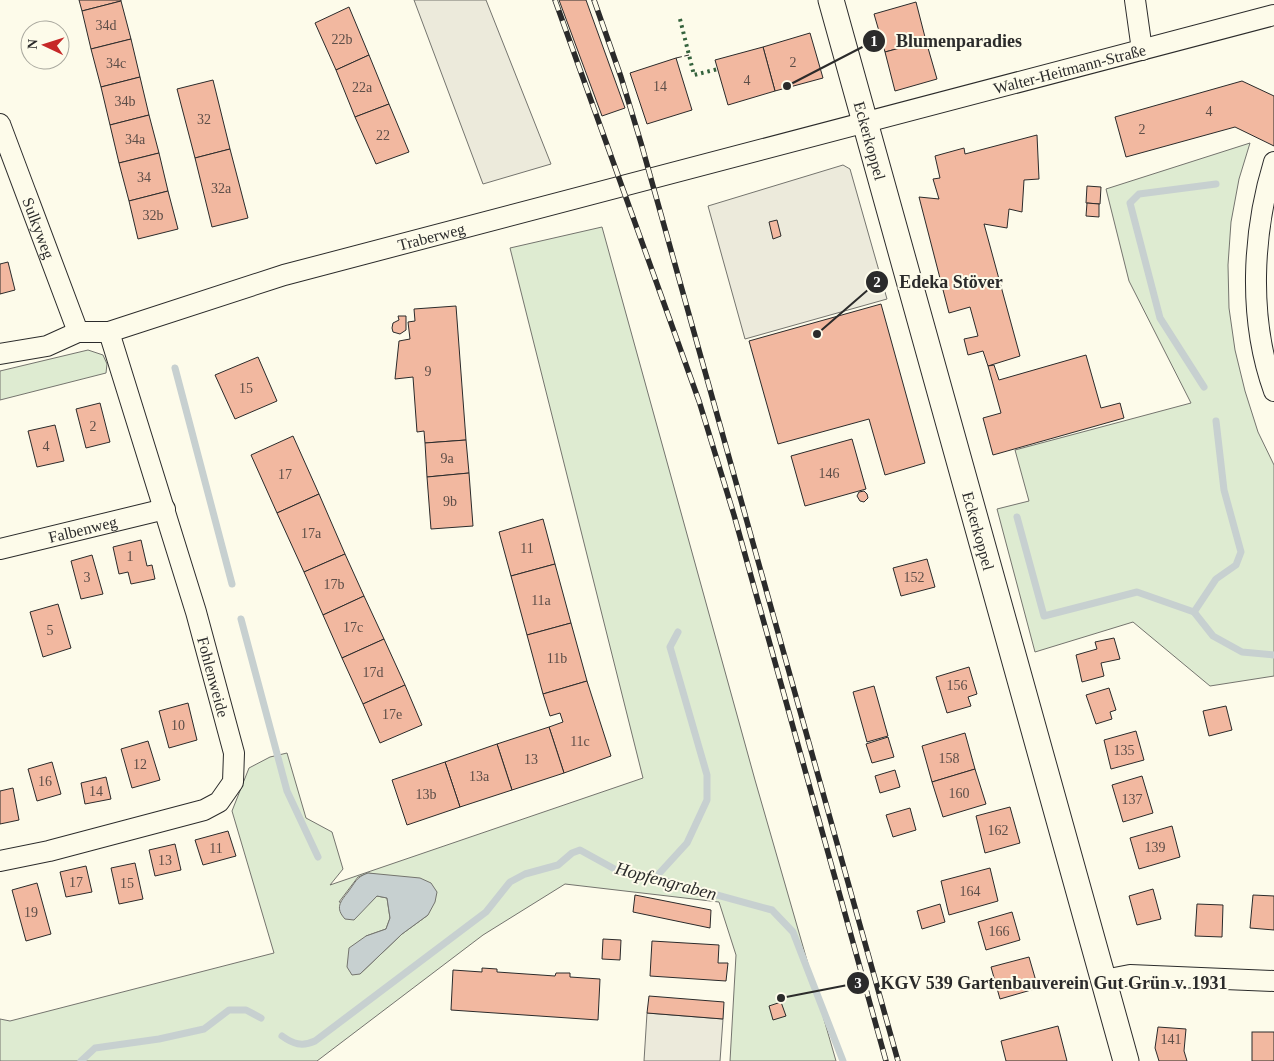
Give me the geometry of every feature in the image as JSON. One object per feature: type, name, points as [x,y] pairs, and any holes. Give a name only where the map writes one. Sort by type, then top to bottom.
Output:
[{"type":"street","name":"Eckerkoppel","points":[[831,0],[1126,1061]]},
{"type":"street","points":[[1135,0],[1142,50]]},
{"type":"street","name":"Walter-Heitmann-Straße","points":[[865,123],[1274,15]]},
{"type":"street","name":"Traberweg","points":[[0,354],[47,346],[78,332],[109,332],[284,275],[865,123]]},
{"type":"street","name":"Sulkyweg","points":[[0,124],[78,332]]},
{"type":"street","points":[[1274,162],[1260,226],[1256,266],[1262,346],[1274,391]]},
{"type":"street","name":"Fohlenweide","points":[[0,860],[49,851],[204,810],[219,802],[233,782],[234,754],[196,612],[109,332]]},
{"type":"street","name":"Falbenweg","points":[[0,549],[165,509]]},
{"type":"street","points":[[1104,980],[1130,976],[1274,981]]},
{"type":"green space","points":[[1250,143],[1239,179],[1231,222],[1228,265],[1229,308],[1235,350],[1245,391],[1258,432],[1274,465],[1274,676],[1210,686],[1133,622],[1035,652],[997,509],[1029,501],[1015,450],[1191,403],[1129,281],[1106,189]]},
{"type":"green space","points":[[602,227],[755,780],[836,1061],[730,1061],[736,955],[719,902],[565,884],[483,935],[317,1061],[0,1061],[0,1019],[10,1021],[274,953],[232,811],[249,768],[270,757],[287,753],[306,818],[332,832],[343,869],[330,885],[643,778],[510,248]],"holes":[[[368,873],[379,875],[428,915],[402,934],[360,974],[366,936],[386,929],[390,918],[387,898],[377,896],[369,904],[339,902],[358,877]]]},
{"type":"green space","points":[[88,350],[103,355],[107,364],[106,373],[0,400],[0,371]]},
{"type":"shaded area","points":[[414,0],[486,0],[551,164],[483,184]]},
{"type":"shaded area","points":[[843,165],[850,169],[887,299],[745,339],[708,206]]},
{"type":"shaded area","points":[[368,873],[420,878],[431,883],[437,892],[435,902],[428,915],[402,934],[360,974],[352,975],[347,967],[349,948],[366,936],[386,929],[390,918],[387,898],[377,896],[354,920],[345,919],[340,912],[339,908],[343,899],[358,878]]},
{"type":"shaded area","points":[[647,1013],[723,1019],[720,1061],[644,1061]]},
{"type":"building","points":[[79,0],[121,0],[121,1],[82,11]]},
{"type":"building","points":[[559,0],[586,0],[625,108],[602,116]]},
{"type":"building","points":[[121,1],[131,39],[91,49],[82,11]]},
{"type":"building","points":[[916,2],[926,41],[885,52],[874,14]]},
{"type":"building","points":[[349,7],[369,55],[336,70],[315,23]]},
{"type":"building","points":[[810,33],[823,78],[775,91],[763,47]]},
{"type":"building","points":[[131,39],[140,77],[101,87],[91,49]]},
{"type":"building","points":[[926,41],[937,79],[895,91],[885,52]]},
{"type":"building","points":[[763,47],[775,91],[728,105],[715,60]]},
{"type":"building","points":[[369,55],[389,104],[355,117],[336,70]]},
{"type":"building","points":[[676,58],[692,110],[647,124],[630,73]]},
{"type":"building","points":[[140,77],[149,115],[110,125],[101,87]]},
{"type":"building","points":[[213,80],[230,149],[195,158],[177,89]]},
{"type":"building","points":[[1242,81],[1274,96],[1274,146],[1235,127],[1126,157],[1115,117]]},
{"type":"building","points":[[389,104],[409,152],[376,164],[355,117]]},
{"type":"building","points":[[149,115],[159,153],[119,163],[110,125]]},
{"type":"building","points":[[1037,135],[1039,179],[1024,180],[1022,212],[1009,209],[1007,228],[984,224],[1020,356],[988,366],[983,351],[968,355],[964,339],[978,336],[970,307],[949,313],[919,197],[939,199],[933,179],[940,178],[935,156],[964,148],[965,154]]},
{"type":"building","points":[[230,149],[248,218],[212,227],[195,158]]},
{"type":"building","points":[[159,153],[168,191],[129,201],[119,163]]},
{"type":"building","points":[[1087,186],[1101,187],[1100,204],[1086,203]]},
{"type":"building","points":[[168,191],[178,229],[138,239],[129,201]]},
{"type":"building","points":[[1087,203],[1099,204],[1099,217],[1086,216]]},
{"type":"building","points":[[777,220],[781,236],[773,239],[769,222]]},
{"type":"building","points":[[8,262],[15,290],[0,294],[0,264]]},
{"type":"building","points":[[881,304],[925,463],[885,475],[869,419],[778,444],[749,341]]},
{"type":"building","points":[[456,306],[466,440],[425,443],[424,431],[417,432],[413,377],[395,379],[399,341],[410,339],[408,322],[415,321],[414,309]]},
{"type":"building","points":[[398,316],[406,316],[406,330],[400,334],[393,332],[392,328],[393,323],[399,320]]},
{"type":"building","points":[[1086,355],[1101,408],[1120,403],[1124,418],[993,455],[983,418],[1001,413],[988,366],[994,365],[999,380]]},
{"type":"building","points":[[258,357],[277,401],[235,419],[215,375]]},
{"type":"building","points":[[100,403],[110,442],[86,448],[76,409]]},
{"type":"building","points":[[55,425],[64,461],[37,467],[28,431]]},
{"type":"building","points":[[293,436],[319,494],[277,513],[251,455]]},
{"type":"building","points":[[852,439],[866,489],[805,506],[791,456]]},
{"type":"building","points":[[466,440],[469,473],[427,477],[425,443]]},
{"type":"building","points":[[469,473],[473,526],[431,529],[427,477]]},
{"type":"building","points":[[864,491],[868,498],[864,502],[860,501],[857,496],[859,492]]},
{"type":"building","points":[[319,494],[345,554],[304,572],[277,513]]},
{"type":"building","points":[[543,519],[555,564],[511,576],[499,532]]},
{"type":"building","points":[[141,540],[147,566],[152,565],[155,579],[131,584],[128,572],[119,574],[113,547]]},
{"type":"building","points":[[345,554],[364,596],[323,615],[304,572]]},
{"type":"building","points":[[92,555],[103,594],[81,599],[71,561]]},
{"type":"building","points":[[927,559],[935,587],[901,596],[893,568]]},
{"type":"building","points":[[555,564],[571,623],[527,635],[511,576]]},
{"type":"building","points":[[364,596],[384,639],[342,658],[323,615]]},
{"type":"building","points":[[58,604],[71,648],[43,657],[30,612]]},
{"type":"building","points":[[571,623],[587,681],[543,694],[527,635]]},
{"type":"building","points":[[1114,638],[1120,659],[1101,663],[1104,676],[1082,682],[1076,655],[1097,649],[1095,642]]},
{"type":"building","points":[[384,639],[405,685],[363,704],[342,658]]},
{"type":"building","points":[[969,667],[977,694],[968,697],[971,706],[947,713],[936,677]]},
{"type":"building","points":[[587,681],[611,756],[564,773],[549,727],[563,722],[560,713],[550,716],[543,694]]},
{"type":"building","points":[[405,685],[422,725],[380,743],[363,704]]},
{"type":"building","points":[[874,686],[888,736],[867,742],[853,692]]},
{"type":"building","points":[[1109,688],[1116,710],[1110,712],[1112,719],[1096,724],[1086,695]]},
{"type":"building","points":[[188,703],[197,740],[169,748],[159,711]]},
{"type":"building","points":[[1226,706],[1232,730],[1209,736],[1203,711]]},
{"type":"building","points":[[549,727],[564,773],[512,790],[497,744]]},
{"type":"building","points":[[1136,731],[1144,760],[1111,769],[1104,740]]},
{"type":"building","points":[[965,733],[975,769],[932,782],[922,746]]},
{"type":"building","points":[[888,737],[894,757],[872,763],[866,744]]},
{"type":"building","points":[[148,741],[160,780],[132,788],[121,749]]},
{"type":"building","points":[[497,744],[512,790],[460,807],[445,762]]},
{"type":"building","points":[[52,762],[61,794],[37,801],[28,769]]},
{"type":"building","points":[[445,762],[460,807],[407,825],[392,780]]},
{"type":"building","points":[[975,769],[986,804],[943,817],[932,782]]},
{"type":"building","points":[[895,770],[900,787],[880,793],[875,776]]},
{"type":"building","points":[[1142,776],[1153,813],[1123,822],[1112,785]]},
{"type":"building","points":[[106,777],[111,799],[85,804],[81,783]]},
{"type":"building","points":[[13,788],[19,820],[0,824],[0,791]]},
{"type":"building","points":[[1010,807],[1020,843],[985,853],[976,816]]},
{"type":"building","points":[[910,808],[916,830],[893,837],[886,815]]},
{"type":"building","points":[[1172,826],[1180,857],[1139,869],[1130,838]]},
{"type":"building","points":[[228,831],[236,856],[203,865],[195,840]]},
{"type":"building","points":[[175,844],[181,870],[155,876],[149,850]]},
{"type":"building","points":[[135,863],[143,899],[119,904],[111,868]]},
{"type":"building","points":[[86,866],[92,892],[66,897],[60,872]]},
{"type":"building","points":[[990,868],[998,901],[949,915],[941,881]]},
{"type":"building","points":[[37,883],[51,934],[26,941],[12,890]]},
{"type":"building","points":[[1153,889],[1161,919],[1137,925],[1129,896]]},
{"type":"building","points":[[635,895],[711,910],[710,928],[633,912]]},
{"type":"building","points":[[1253,895],[1274,896],[1274,930],[1250,928]]},
{"type":"building","points":[[940,904],[945,922],[922,929],[917,911]]},
{"type":"building","points":[[1197,904],[1223,905],[1222,937],[1195,936]]},
{"type":"building","points":[[1012,912],[1020,940],[986,950],[978,922]]},
{"type":"building","points":[[603,939],[621,940],[620,960],[602,959]]},
{"type":"building","points":[[652,941],[719,945],[718,963],[728,963],[726,981],[650,976]]},
{"type":"building","points":[[1029,957],[1038,988],[1000,999],[991,967]]},
{"type":"building","points":[[482,968],[497,969],[497,972],[555,976],[556,973],[570,973],[570,977],[600,979],[598,1020],[451,1010],[453,970],[482,972]]},
{"type":"building","points":[[649,996],[724,1002],[723,1019],[647,1013]]},
{"type":"building","points":[[781,1002],[786,1016],[773,1020],[769,1006]]},
{"type":"building","points":[[1058,1026],[1067,1061],[1006,1061],[1001,1041]]},
{"type":"building","points":[[1158,1027],[1186,1029],[1184,1051],[1187,1061],[1159,1061],[1155,1048]]},
{"type":"building","points":[[1252,1032],[1274,1032],[1274,1061],[1252,1061]]},
{"type":"waterway","points":[[1204,387],[1160,318],[1130,203],[1139,194],[1216,184]]},
{"type":"waterway","points":[[175,368],[232,584]]},
{"type":"waterway","points":[[1194,612],[1216,579],[1236,565],[1241,552],[1224,490],[1216,421]]},
{"type":"waterway","points":[[1017,517],[1044,616],[1137,592],[1194,612],[1213,636],[1242,652],[1274,655]]},
{"type":"waterway","points":[[241,619],[287,791],[318,857]]},
{"type":"waterway","points":[[655,878],[687,843],[707,800],[707,775],[670,647],[678,632]]},
{"type":"waterway","name":"Hopfengraben","points":[[282,1036],[298,1044],[315,1041],[486,912],[510,882],[525,874],[558,865],[572,853],[580,850],[620,872],[655,878],[772,910],[793,932],[843,1061]]},
{"type":"waterway","name":"Hopfengraben","points":[[81,1061],[95,1048],[159,1039],[204,1029],[229,1010],[246,1010],[261,1018]]},
{"type":"railway","points":[[555,0],[699,401],[734,515],[886,1061]]},
{"type":"railway","points":[[594,0],[621,77],[641,143],[898,1061]]},
{"type":"hedge","points":[[680,19],[694,75],[718,69]]},
{"type":"fence","points":[[676,58],[689,55]]},
{"type":"place","name":"Blumenparadies","points":[[787,86]]},
{"type":"place","name":"Edeka Stöver","points":[[817,334]]},
{"type":"place","name":"KGV 539 Gartenbauverein Gut Grün v. 1931","points":[[781,998]]}]
